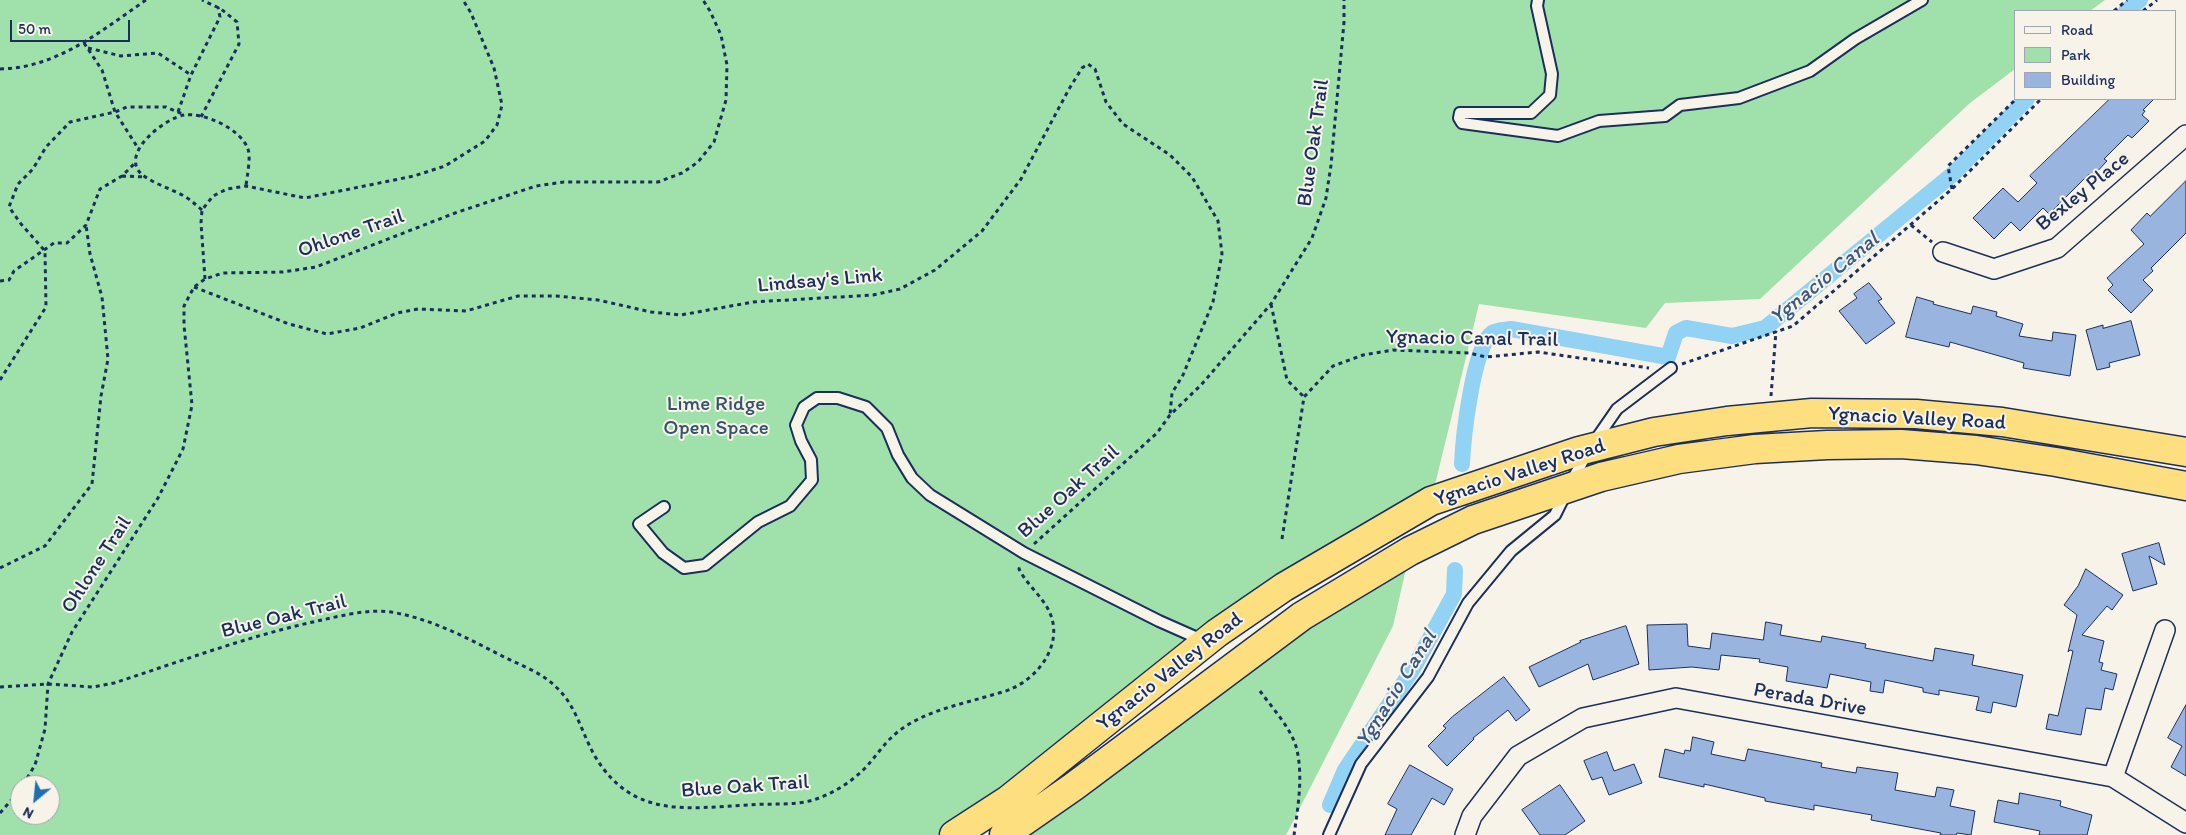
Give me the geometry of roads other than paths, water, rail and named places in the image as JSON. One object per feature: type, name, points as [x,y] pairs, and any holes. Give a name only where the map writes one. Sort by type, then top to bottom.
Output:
[{"type":"highway","name":"Ygnacio Valley Road","points":[[954,835],[1008,800],[1205,642],[1284,587],[1431,501],[1590,448],[1654,432],[1769,416],[1812,413],[1916,414],[2002,422],[2186,452]]},
{"type":"highway","name":"Ygnacio Valley Road","points":[[1004,835],[1073,787],[1302,616],[1410,551],[1474,520],[1601,477],[1678,459],[1827,444],[1883,444],[1976,450],[2056,462],[2186,486]]},
{"type":"street","name":"Bexley Place","points":[[1943,252],[1994,269],[2056,248],[2186,135]]},
{"type":"street","points":[[2113,777],[2165,630]]},
{"type":"street","name":"Perada Drive","points":[[1465,835],[1472,816],[1518,756],[1583,718],[1676,698],[2113,777],[2186,824]]},
{"type":"lane","points":[[1538,0],[1537,6],[1552,74],[1550,94],[1531,113],[1460,113],[1458,118],[1462,123],[1558,136],[1599,121],[1665,116],[1680,105],[1739,98],[1810,71],[1855,39],[1922,0]]},
{"type":"lane","points":[[1328,835],[1361,764],[1428,678],[1468,603],[1511,551],[1554,515],[1590,448],[1617,408],[1670,368]]},
{"type":"lane","points":[[664,507],[639,524],[663,553],[684,568],[705,565],[758,522],[790,506],[802,493],[812,480],[811,460],[801,442],[796,425],[804,406],[817,398],[838,398],[866,407],[886,428],[898,455],[912,478],[930,495],[1024,553],[1205,642]]},
{"type":"waterway","name":"Ygnacio Canal","points":[[2127,10],[2140,0]]},
{"type":"waterway","name":"Ygnacio Canal","points":[[1462,464],[1464,435],[1474,374],[1485,341],[1492,333],[1511,329],[1668,357],[1676,333],[1686,328],[1732,336],[1765,328],[1953,174],[2026,100]]},
{"type":"waterway","name":"Ygnacio Canal","points":[[1330,805],[1345,770],[1413,669],[1454,594],[1455,570]]},
{"type":"park label","name":"Lime Ridge Open Space","points":[[716,417]]}]
